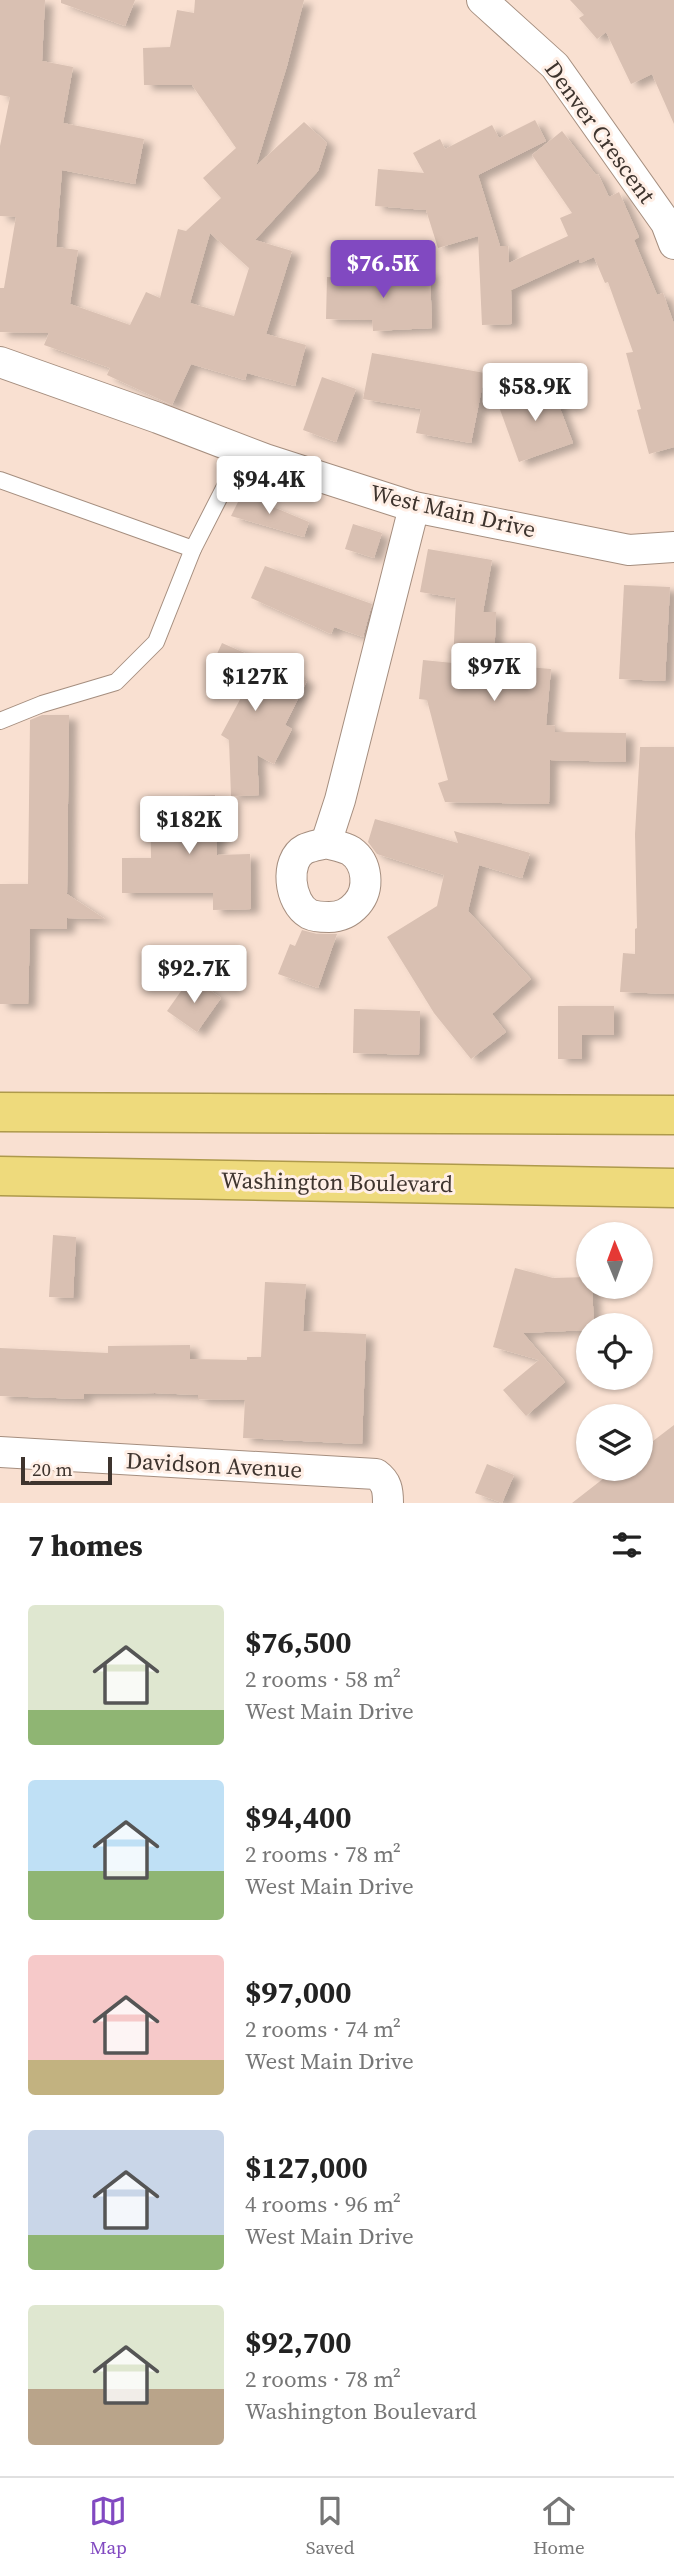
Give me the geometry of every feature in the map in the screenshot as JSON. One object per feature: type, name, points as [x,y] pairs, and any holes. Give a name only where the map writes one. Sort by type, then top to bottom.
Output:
[{"type":"highway","points":[[0,1112],[674,1115]]},
{"type":"highway","name":"Washington Boulevard","points":[[0,1176],[674,1188]]},
{"type":"street","name":"Denver Crescent","points":[[482,0],[555,66],[666,223],[674,244]]},
{"type":"street","name":"West Main Drive","points":[[0,362],[243,451],[414,507],[629,550],[674,547]]},
{"type":"street","points":[[326,843],[341,800],[414,507]]},
{"type":"street","name":"Davidson Avenue","points":[[0,1452],[376,1474],[386,1491]]},
{"type":"lane","points":[[0,720],[42,704],[116,682],[156,642],[193,549],[243,451]]},
{"type":"lane","points":[[0,480],[193,549]]},
{"type":"building","points":[[0,0],[45,0],[42,61],[73,67],[63,123],[144,139],[135,184],[62,170],[56,247],[78,250],[70,304],[130,325],[146,292],[160,298],[178,229],[186,231],[221,198],[203,178],[236,148],[192,85],[144,85],[143,48],[170,47],[177,10],[194,13],[195,0],[304,0],[256,166],[304,122],[327,143],[318,171],[255,240],[292,251],[266,334],[306,345],[295,386],[247,373],[245,380],[191,364],[172,405],[107,375],[110,368],[44,345],[49,333],[0,332],[0,288],[4,288],[16,217],[0,216],[0,146],[10,97],[0,95]],"holes":[[[210,233],[249,268],[234,316],[190,303]]]},
{"type":"building","points":[[61,0],[135,0],[125,26],[61,3]]},
{"type":"building","points":[[570,0],[674,0],[674,124],[652,74],[631,84],[606,32],[597,39],[579,18],[584,15]]},
{"type":"building","points":[[535,120],[546,141],[478,175],[500,246],[508,246],[509,263],[568,236],[560,218],[572,213],[532,155],[562,131],[596,175],[598,174],[609,197],[619,192],[639,237],[634,240],[657,295],[663,293],[674,324],[674,447],[649,454],[637,410],[641,409],[626,353],[633,352],[608,282],[605,283],[594,257],[580,263],[579,259],[511,290],[512,324],[482,325],[478,236],[438,248],[426,210],[375,206],[378,169],[424,173],[413,153],[440,139],[445,149],[492,125],[499,138]]},
{"type":"building","points":[[430,272],[432,328],[373,331],[372,320],[326,319],[327,277],[371,279],[370,274]]},
{"type":"building","points":[[372,353],[485,373],[471,443],[416,433],[421,409],[363,399]]},
{"type":"building","points":[[322,377],[356,389],[336,442],[303,430]]},
{"type":"building","points":[[551,384],[573,443],[519,462],[498,404]]},
{"type":"building","points":[[242,494],[309,522],[304,537],[231,516]]},
{"type":"building","points":[[353,524],[382,533],[374,558],[345,549]]},
{"type":"building","points":[[428,549],[492,560],[483,612],[496,612],[494,664],[551,669],[546,725],[555,726],[555,732],[626,733],[626,762],[550,760],[549,804],[445,802],[438,783],[448,780],[427,700],[419,699],[423,660],[453,663],[456,598],[420,592]]},
{"type":"building","points":[[265,566],[372,604],[363,637],[334,627],[331,634],[251,598]]},
{"type":"building","points":[[624,585],[670,587],[665,681],[619,679]]},
{"type":"building","points":[[222,643],[272,665],[274,662],[307,681],[285,725],[292,729],[274,764],[257,755],[259,795],[231,796],[229,740],[221,735],[243,694],[206,678]]},
{"type":"building","points":[[42,715],[69,715],[67,894],[105,919],[67,918],[67,929],[30,929],[28,1004],[0,1004],[0,884],[28,884],[30,720]]},
{"type":"building","points":[[640,747],[674,747],[674,994],[620,992],[623,953],[635,954],[635,834]]},
{"type":"building","points":[[215,795],[217,855],[250,854],[251,909],[213,910],[213,893],[122,893],[122,858],[151,858],[150,797]]},
{"type":"building","points":[[375,819],[458,843],[454,831],[530,853],[522,878],[479,865],[468,911],[531,979],[492,1014],[506,1032],[471,1059],[434,1013],[387,937],[437,906],[444,875],[377,854],[368,842]]},
{"type":"building","points":[[302,930],[317,934],[337,934],[318,988],[278,974],[290,944],[295,946]]},
{"type":"building","points":[[191,977],[221,998],[197,1032],[167,1011]]},
{"type":"building","points":[[558,1006],[614,1006],[614,1035],[582,1035],[582,1059],[558,1059]]},
{"type":"building","points":[[354,1009],[420,1011],[419,1055],[353,1053]]},
{"type":"building","points":[[53,1235],[76,1237],[73,1298],[49,1297]]},
{"type":"building","points":[[515,1268],[553,1278],[576,1277],[576,1299],[593,1299],[593,1313],[576,1313],[576,1331],[523,1333],[565,1382],[526,1416],[503,1390],[539,1360],[493,1347]]},
{"type":"building","points":[[265,1282],[306,1284],[303,1331],[366,1334],[362,1444],[243,1438],[245,1400],[198,1399],[198,1395],[155,1393],[84,1394],[84,1399],[0,1396],[0,1348],[108,1353],[108,1346],[190,1345],[190,1359],[247,1360],[247,1357],[261,1357]]},
{"type":"building","points":[[674,1425],[674,1503],[572,1503],[600,1481],[653,1481],[653,1441]]},
{"type":"building","points":[[487,1464],[514,1475],[502,1503],[475,1493]]}]
